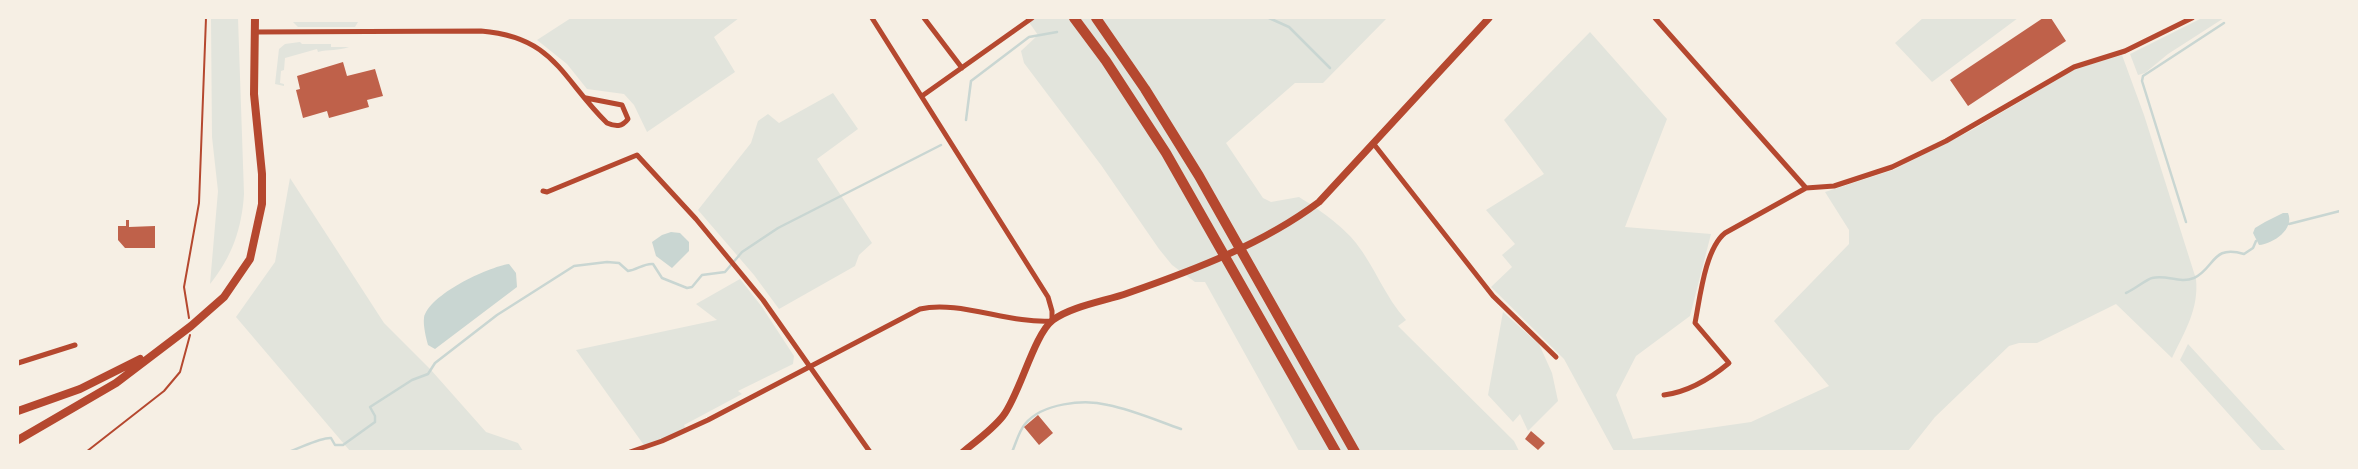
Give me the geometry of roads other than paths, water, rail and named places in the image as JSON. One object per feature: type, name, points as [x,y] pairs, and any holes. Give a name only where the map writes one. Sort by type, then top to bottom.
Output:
[{"type":"highway","points":[[1074,18],[1111,68],[1161,146],[1336,452]]},
{"type":"highway","points":[[1096,18],[1146,89],[1199,176],[1355,452]]},
{"type":"main road","points":[[18,440],[116,383],[219,302],[250,259],[262,204],[262,174],[255,104],[255,18]]},
{"type":"main road","points":[[18,410],[80,389],[151,354]]},
{"type":"street","points":[[872,18],[1048,297],[1052,311],[1052,321],[1042,335],[1003,416],[963,452]]},
{"type":"street","points":[[924,18],[962,68]]},
{"type":"street","points":[[922,96],[1032,18]]},
{"type":"street","points":[[630,452],[662,441],[708,420],[920,309],[930,307],[1032,322],[1052,321],[1069,312],[1126,294],[1190,269],[1276,231],[1319,202],[1488,18]]},
{"type":"street","points":[[1655,18],[1806,188]]},
{"type":"street","points":[[1664,394],[1673,394],[1715,375],[1729,363],[1695,323],[1705,272],[1719,238],[1806,188],[1834,186],[1892,167],[1946,141],[2074,67],[2125,51],[2192,18]]},
{"type":"street","points":[[255,32],[481,31],[511,34],[544,52],[607,123],[617,126],[624,124],[628,119],[622,105],[586,98]]},
{"type":"street","points":[[1373,143],[1493,296],[1556,357]]},
{"type":"street","points":[[543,191],[547,192],[637,155],[696,218],[763,300],[870,452]]},
{"type":"street","points":[[18,363],[75,345]]},
{"type":"waterway","points":[[1269,18],[1289,27],[1330,68]]},
{"type":"waterway","points":[[2186,222],[2142,81],[2143,76],[2224,23]]},
{"type":"waterway","points":[[966,120],[971,81],[1029,37],[1057,32]]},
{"type":"waterway","points":[[288,452],[327,438],[331,438],[335,445],[343,445],[375,422],[375,416],[370,407],[412,380],[428,374],[435,363],[497,315],[574,266],[607,262],[619,263],[628,271],[653,264],[662,278],[687,288],[692,287],[702,275],[725,272],[742,252],[778,228],[941,145]]},
{"type":"waterway","points":[[2289,224],[2340,211]]},
{"type":"waterway","points":[[2126,293],[2152,278],[2163,277],[2189,280],[2201,274],[2220,255],[2226,252],[2244,254],[2253,248],[2256,241]]},
{"type":"waterway","points":[[1012,452],[1021,430],[1032,417],[1042,411],[1064,404],[1087,402],[1108,405],[1181,429]]}]
